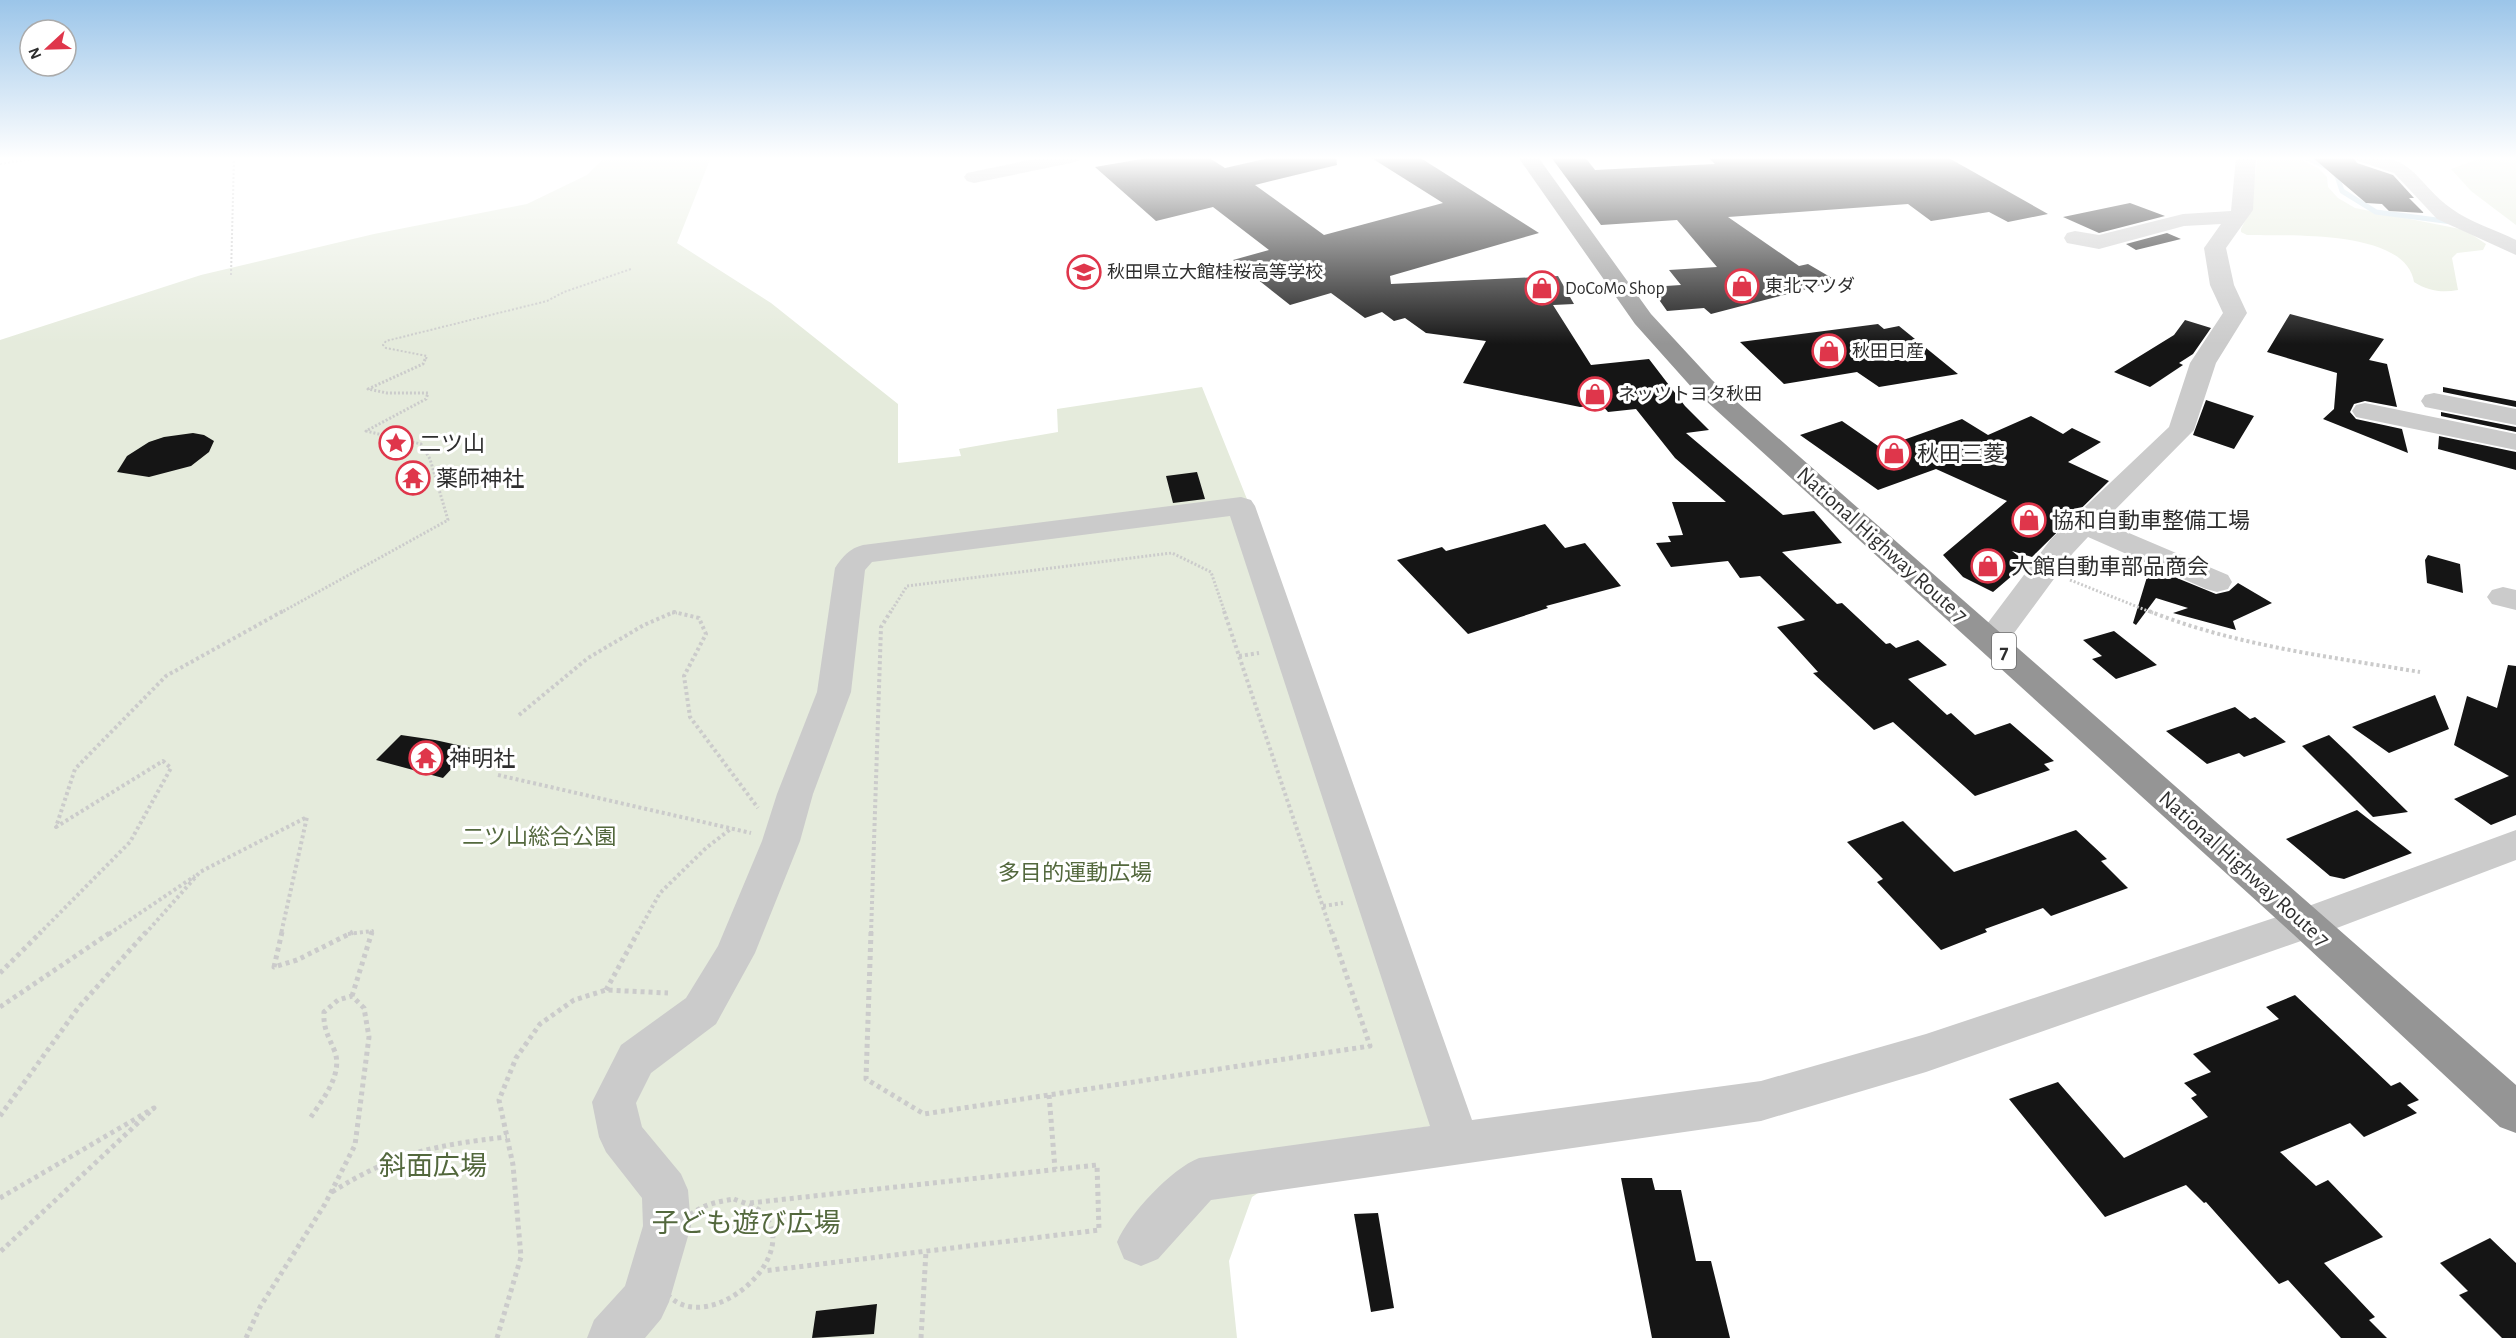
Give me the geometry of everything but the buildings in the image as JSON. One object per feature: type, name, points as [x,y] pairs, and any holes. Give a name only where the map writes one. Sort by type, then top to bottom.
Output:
[{"type":"highway","name":"National Highway Route 7","points":[[1572,219],[1643,319],[1703,385],[1992,640],[2516,1113]]},
{"type":"street","points":[[2075,237],[2099,242],[2182,220],[2192,219]]},
{"type":"street","points":[[1992,640],[2062,546],[2181,430],[2203,363],[2235,313],[2222,285],[2215,248],[2235,219]]},
{"type":"street","points":[[2456,219],[2516,248]]},
{"type":"street","points":[[2434,401],[2516,417]]},
{"type":"street","points":[[2366,411],[2516,442]]},
{"type":"street","points":[[612,1338],[644,1302],[659,1259],[667,1226],[665,1190],[622,1137],[614,1102],[636,1059],[701,1011],[735,953],[781,841],[795,794],[834,692],[850,568],[862,554],[1242,506],[1458,1144]]},
{"type":"street","points":[[2084,525],[2217,582]]},
{"type":"street","points":[[1141,1242],[1199,1180],[1761,1101],[1926,1053],[2307,923],[2516,845]]},
{"type":"path","points":[[231,275],[232,219]]},
{"type":"path","points":[[0,973],[130,842],[171,768],[163,761],[56,827],[75,770],[166,676],[448,520],[429,459],[421,444],[366,430],[426,399],[428,393],[387,393],[368,389],[423,364],[428,356],[386,348],[383,345],[386,341],[547,301],[631,269]]},
{"type":"path","points":[[1172,553],[1212,572],[1370,1046],[1049,1095],[924,1114],[866,1079],[881,627],[906,586],[1172,553]]},
{"type":"path","points":[[2044,570],[2176,622],[2303,652],[2420,672]]},
{"type":"path","points":[[519,715],[588,658],[644,625],[674,612],[699,618],[706,634],[684,676],[690,717],[781,841]]},
{"type":"path","points":[[498,775],[721,825]]},
{"type":"path","points":[[0,1008],[200,872],[307,817],[274,967],[298,960],[339,936],[361,930],[372,931],[352,996]]},
{"type":"path","points":[[606,990],[660,893],[706,848],[732,828]]},
{"type":"path","points":[[0,1116],[78,1008],[200,872]]},
{"type":"path","points":[[497,1338],[521,1257],[513,1165],[499,1100],[516,1058],[540,1024],[574,1000],[606,990],[711,995]]},
{"type":"path","points":[[309,1120],[334,1075],[336,1056],[322,1029],[324,1012],[338,1000],[352,996]]},
{"type":"path","points":[[246,1338],[260,1307],[331,1192],[355,1146],[369,1037],[364,1008],[352,996]]},
{"type":"path","points":[[1049,1095],[1055,1169]]},
{"type":"path","points":[[0,1197],[143,1112],[154,1108],[0,1252]]},
{"type":"path","points":[[331,1192],[372,1167],[409,1155],[458,1142],[507,1137]]},
{"type":"path","points":[[750,1203],[764,1213],[771,1227],[773,1244],[764,1271],[744,1294],[726,1304],[707,1309],[690,1309],[674,1303],[663,1291],[658,1276],[659,1259],[673,1232],[696,1210],[715,1202],[734,1199],[750,1203],[1098,1165],[1099,1230],[764,1271]]},
{"type":"path","points":[[921,1338],[926,1251]]},
{"type":"green space","name":"二ツ山総合公園","points":[[448,219],[686,219],[677,243],[771,303],[898,404],[898,463],[961,456],[959,449],[1058,432],[1057,409],[1202,387],[1263,539],[1465,1121],[1338,1140],[1252,1197],[1229,1261],[1237,1338],[0,1338],[0,340],[201,275],[374,234]]},
{"type":"green space","points":[[2246,219],[2412,219],[2465,230],[2486,244],[2483,250],[2457,253],[2452,258],[2458,290],[2441,291],[2414,282],[2406,265],[2390,252],[2368,244],[2316,236],[2247,235],[2241,232]]},
{"type":"waterway","points":[[2433,219],[2452,222]]},
{"type":"place","name":"秋田県立大館桂桜高等学校","points":[[1084,272]]},
{"type":"place","name":"東北マツダ","points":[[1742,286]]},
{"type":"place","name":"DoCoMo Shop","points":[[1542,288]]},
{"type":"place","name":"秋田日産","points":[[1829,351]]},
{"type":"place","name":"ネッツトヨタ秋田","points":[[1595,394]]},
{"type":"place","name":"二ツ山","points":[[396,443]]},
{"type":"place","name":"秋田三菱","points":[[1894,453]]},
{"type":"place","name":"薬師神社","points":[[413,478]]},
{"type":"place","name":"協和自動車整備工場","points":[[2029,520]]},
{"type":"place","name":"大館自動車部品商会","points":[[1988,566]]},
{"type":"place","name":"神明社","points":[[426,758]]},
{"type":"park label","name":"多目的運動広場","points":[[1075,872]]},
{"type":"park label","name":"斜面広場","points":[[433,1166]]},
{"type":"park label","name":"子ども遊び広場","points":[[746,1223]]}]
